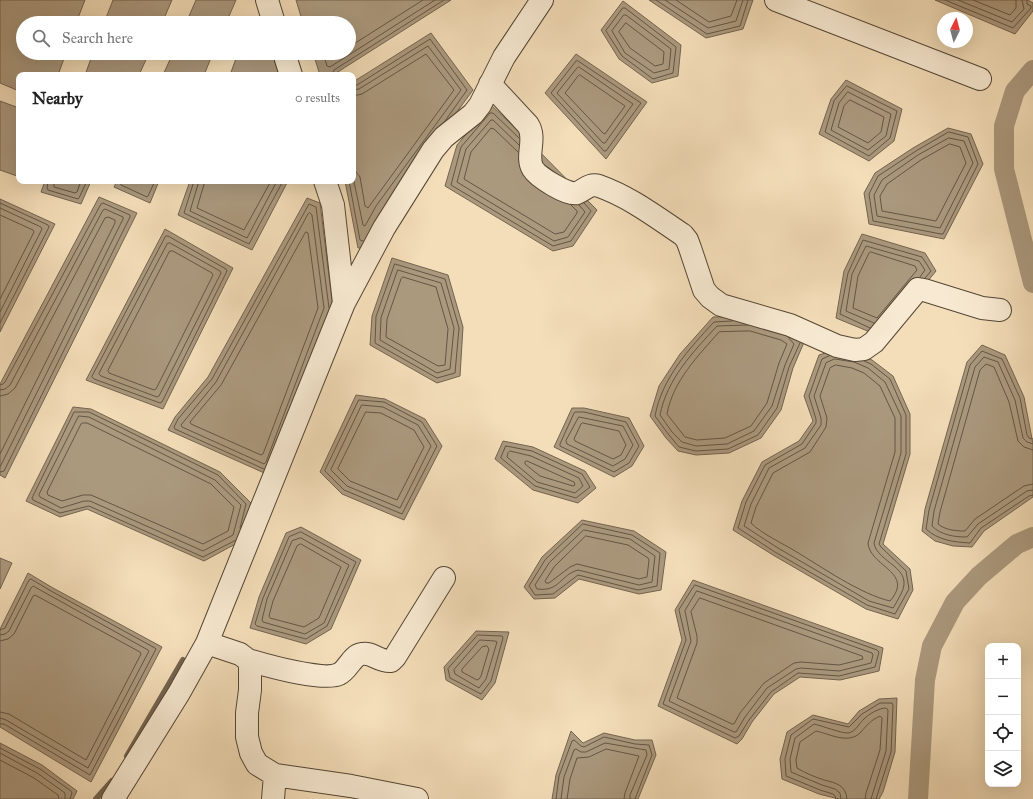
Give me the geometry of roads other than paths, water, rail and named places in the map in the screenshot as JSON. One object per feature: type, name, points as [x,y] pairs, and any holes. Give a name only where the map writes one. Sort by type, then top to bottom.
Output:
[{"type":"street","points":[[267,0],[272,16]]},
{"type":"street","points":[[113,799],[179,693],[207,643],[344,303],[384,228],[436,146],[444,137],[473,114],[480,105],[504,57],[542,0]]},
{"type":"street","points":[[776,0],[980,79]]},
{"type":"street","points":[[286,60],[290,72]]},
{"type":"street","points":[[490,84],[531,130],[530,159],[532,167],[536,173],[570,194],[577,193],[589,186],[598,186],[628,199],[649,211],[683,235],[687,240],[704,290],[710,297],[721,305],[790,325],[837,346],[855,350],[864,349],[874,342],[918,289],[982,308],[1000,310]]},
{"type":"street","points":[[326,184],[333,205],[344,303]]},
{"type":"street","points":[[207,643],[240,654],[248,660],[298,673],[332,676],[338,675],[344,671],[356,656],[360,654],[366,654],[382,660],[391,660],[395,657],[444,578]]},
{"type":"street","points":[[248,660],[251,673],[247,713],[247,737],[251,753],[257,764],[276,775],[351,786],[417,799]]},
{"type":"street","points":[[273,799],[276,775]]},
{"type":"water","points":[[0,0],[85,0],[79,16],[16,16],[16,60],[63,60],[59,72],[16,72],[16,90],[0,83]]},
{"type":"water","points":[[113,0],[172,0],[165,16],[107,16]]},
{"type":"water","points":[[196,0],[236,0],[229,16],[189,16]]},
{"type":"water","points":[[296,0],[451,0],[338,72],[319,72],[315,60],[356,60],[356,16],[301,16]]},
{"type":"water","points":[[649,0],[753,0],[743,29],[706,38]]},
{"type":"water","points":[[935,0],[1028,0],[1033,3],[1033,11],[1015,34],[973,16],[973,12],[963,12]]},
{"type":"water","points":[[623,1],[681,45],[678,76],[652,83],[619,59],[601,30]]},
{"type":"water","points":[[431,33],[473,90],[384,211],[365,248],[358,248],[346,184],[356,184],[356,80]]},
{"type":"water","points":[[576,54],[647,102],[606,159],[545,93]]},
{"type":"water","points":[[90,60],[146,60],[140,72],[86,72]]},
{"type":"water","points":[[170,60],[210,60],[205,72],[164,72]]},
{"type":"water","points":[[235,60],[280,60],[283,72],[231,72]]},
{"type":"water","points":[[846,80],[902,109],[894,141],[869,161],[819,134],[831,99]]},
{"type":"water","points":[[0,101],[16,107],[16,176],[0,170]]},
{"type":"water","points":[[491,105],[597,210],[573,246],[553,251],[445,186],[457,145]]},
{"type":"water","points":[[948,128],[971,134],[983,164],[944,239],[869,224],[864,193],[875,173],[913,148]]},
{"type":"water","points":[[44,184],[90,184],[81,204],[41,192]]},
{"type":"water","points":[[116,184],[158,184],[150,203],[114,187]]},
{"type":"water","points":[[189,184],[286,184],[252,250],[178,215]]},
{"type":"water","points":[[99,197],[137,213],[5,478],[0,475],[0,384]]},
{"type":"water","points":[[307,198],[320,203],[333,309],[271,476],[168,430],[175,417],[208,377]]},
{"type":"water","points":[[0,199],[55,224],[0,332]]},
{"type":"water","points":[[165,229],[233,268],[163,409],[86,380]]},
{"type":"water","points":[[862,234],[925,253],[936,271],[882,337],[836,318],[844,271]]},
{"type":"water","points":[[392,258],[448,275],[463,327],[460,376],[437,383],[370,345],[372,316]]},
{"type":"water","points":[[752,316],[805,340],[793,368],[781,410],[761,438],[729,453],[696,455],[678,451],[666,438],[650,416],[659,386],[680,354],[713,317]]},
{"type":"water","points":[[982,345],[1005,355],[1024,397],[1033,444],[1033,497],[984,531],[972,547],[953,546],[935,541],[922,531],[925,509],[967,362]]},
{"type":"water","points":[[834,350],[856,353],[872,360],[893,376],[910,414],[910,454],[883,544],[910,569],[913,590],[898,619],[866,609],[733,530],[742,501],[762,462],[799,441],[813,421],[804,396],[819,355]]},
{"type":"water","points":[[356,395],[385,399],[425,419],[442,446],[404,520],[342,494],[320,472]]},
{"type":"water","points":[[73,407],[91,409],[220,472],[251,503],[241,541],[204,561],[87,509],[60,517],[26,501]]},
{"type":"water","points":[[572,408],[584,408],[629,418],[644,446],[632,466],[614,477],[554,447]]},
{"type":"water","points":[[503,441],[533,447],[585,471],[596,488],[578,503],[533,490],[495,459]]},
{"type":"water","points":[[582,520],[634,531],[666,552],[661,590],[639,594],[579,579],[555,598],[534,599],[524,587],[542,557]]},
{"type":"water","points":[[301,527],[361,560],[331,629],[306,644],[250,628],[259,597],[286,533]]},
{"type":"water","points":[[0,558],[12,563],[0,589]]},
{"type":"water","points":[[28,573],[162,647],[91,782],[0,727],[0,629]]},
{"type":"water","points":[[693,580],[883,648],[879,671],[840,680],[800,677],[774,694],[737,744],[658,706],[682,640],[675,610]]},
{"type":"water","points":[[476,631],[509,632],[495,683],[482,700],[446,680],[444,667]]},
{"type":"water","points":[[897,698],[895,752],[883,792],[879,799],[839,799],[819,794],[782,779],[780,759],[787,732],[813,715],[848,724],[859,711],[879,699]]},
{"type":"water","points":[[571,731],[583,743],[604,733],[635,740],[652,740],[656,755],[638,799],[552,799],[556,775]]},
{"type":"water","points":[[0,743],[42,765],[77,791],[73,799],[0,799]]},
{"type":"waterway","points":[[1033,70],[1015,91],[1004,126],[1004,169],[1033,283]]},
{"type":"waterway","points":[[918,799],[925,680],[932,646],[955,602],[979,576],[1017,544],[1033,537]]},
{"type":"waterway","points":[[127,756],[183,660]]},
{"type":"waterway","points":[[96,799],[112,781]]}]
